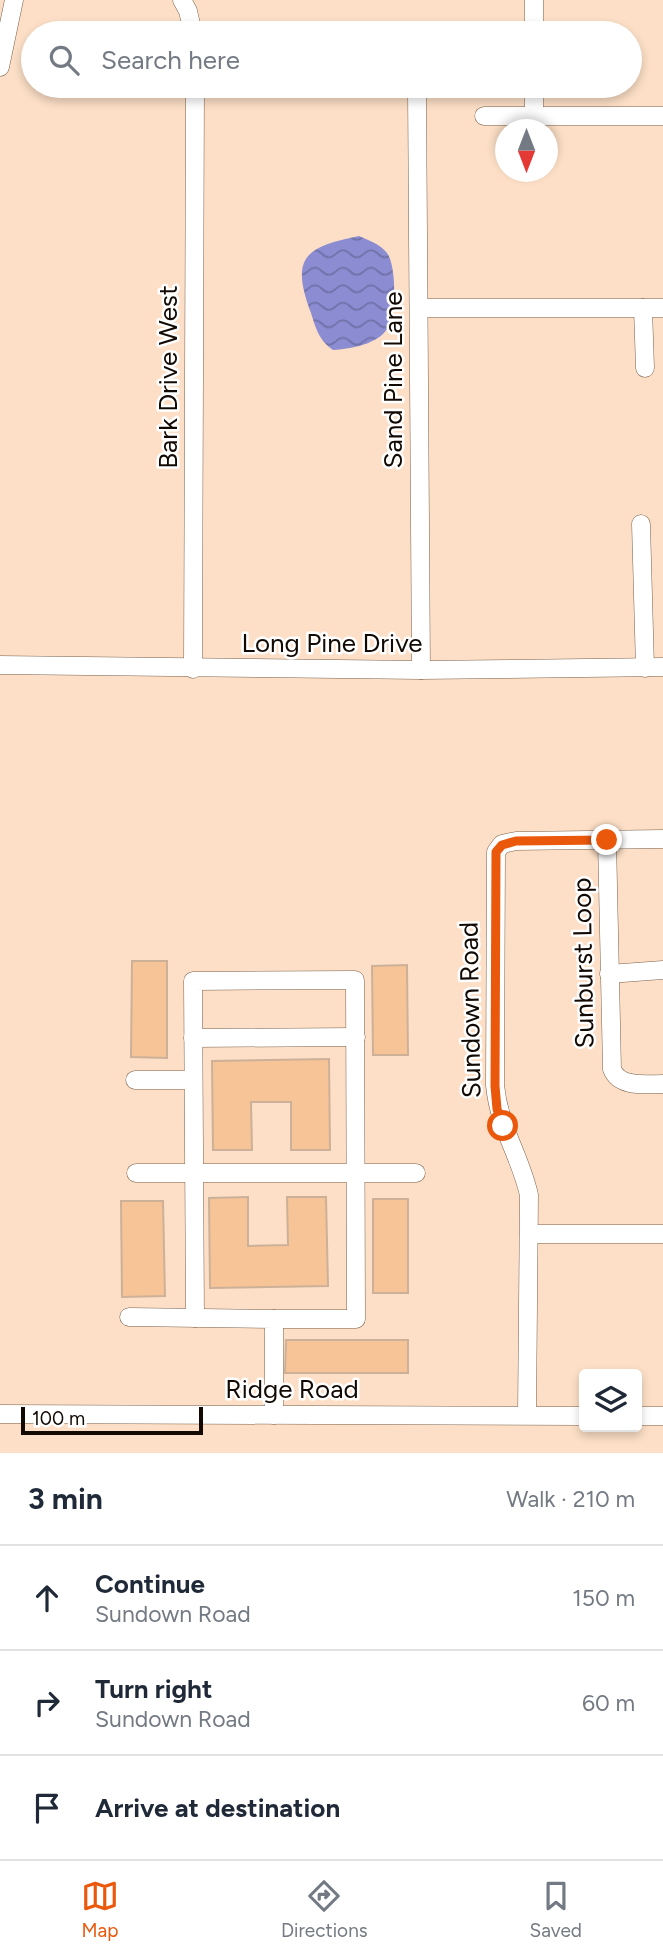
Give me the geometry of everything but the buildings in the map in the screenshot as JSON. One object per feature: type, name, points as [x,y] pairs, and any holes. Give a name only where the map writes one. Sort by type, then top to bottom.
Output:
[{"type":"street","points":[[0,68],[14,0]]},
{"type":"street","points":[[182,0],[190,21]]},
{"type":"street","points":[[534,0],[534,21]]},
{"type":"street","name":"Bark Drive West","points":[[193,669],[195,98]]},
{"type":"street","name":"Sand Pine Lane","points":[[417,98],[421,670]]},
{"type":"street","points":[[534,98],[534,116]]},
{"type":"street","points":[[484,116],[663,116]]},
{"type":"street","points":[[419,308],[663,308]]},
{"type":"street","points":[[643,308],[645,368]]},
{"type":"street","points":[[641,524],[654,668]]},
{"type":"street","name":"Long Pine Drive","points":[[0,665],[193,669],[654,668]]},
{"type":"street","name":"Sundown Road","points":[[527,1415],[529,1195],[525,1175],[497,1109],[496,852],[502,845],[516,841],[663,839]]},
{"type":"street","name":"Sunburst Loop","points":[[607,840],[613,1074],[626,1083],[663,1084]]},
{"type":"street","points":[[609,974],[663,970]]},
{"type":"street","points":[[129,1317],[195,1318],[274,1319],[356,1319],[355,980],[192,981],[195,1318]]},
{"type":"street","points":[[193,1038],[356,1037]]},
{"type":"street","points":[[135,1080],[193,1080]]},
{"type":"street","points":[[136,1173],[416,1174]]},
{"type":"street","points":[[529,1234],[663,1234]]},
{"type":"street","points":[[274,1319],[274,1415]]},
{"type":"street","name":"Ridge Road","points":[[0,1414],[579,1416]]},
{"type":"street","points":[[642,1416],[663,1416]]},
{"type":"water","points":[[359,236],[381,247],[390,260],[394,281],[391,317],[384,333],[373,341],[333,350],[321,338],[315,324],[305,294],[303,267],[315,250]]},
{"type":"route","points":[[503,1126],[497,1109],[495,1086],[496,852],[502,845],[516,841],[607,840]]}]
